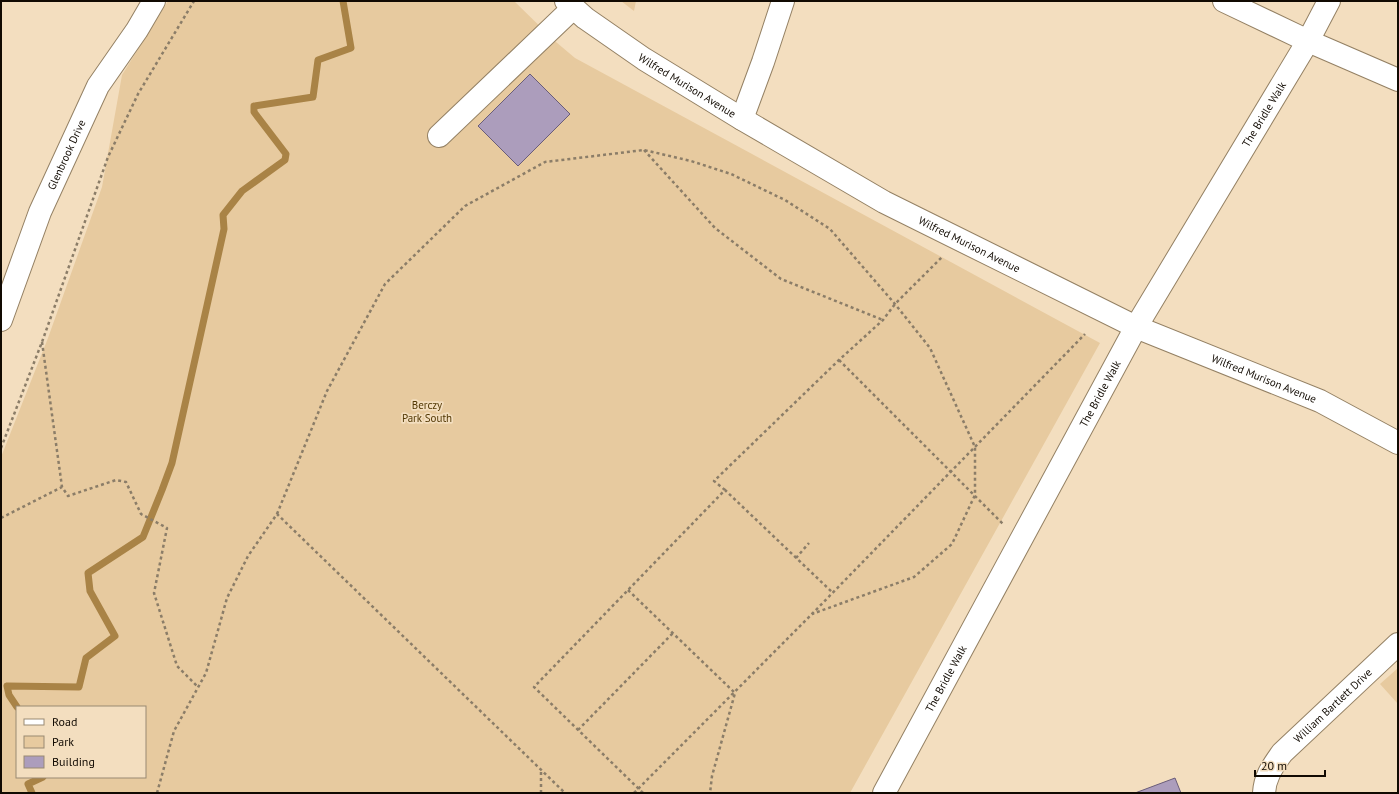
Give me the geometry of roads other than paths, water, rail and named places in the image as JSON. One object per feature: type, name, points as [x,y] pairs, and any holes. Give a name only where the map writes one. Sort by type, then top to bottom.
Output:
[{"type":"street","name":"Glenbrook Drive","points":[[1,320],[40,212],[98,86],[154,1]]},
{"type":"street","points":[[742,118],[763,62],[783,1]]},
{"type":"street","points":[[1224,1],[1308,41],[1398,80]]},
{"type":"street","name":"The Bridle Walk","points":[[884,793],[1136,327],[1308,41],[1329,1]]},
{"type":"street","points":[[439,136],[569,4]]},
{"type":"street","name":"Wilfred Murison Avenue","points":[[569,4],[616,40],[644,59],[884,202],[1136,327],[1320,401],[1398,443]]},
{"type":"street","name":"William Bartlett Drive","points":[[1264,793],[1264,785],[1269,772],[1282,753],[1398,644]]},
{"type":"waterway","points":[[16,706],[9,695],[7,686],[79,687],[86,658],[115,636],[90,591],[88,573],[143,537],[172,463],[224,229],[223,215],[242,191],[285,160],[286,154],[254,112],[254,106],[313,97],[318,60],[351,48],[343,1]]},
{"type":"waterway","points":[[32,793],[28,784],[41,778]]},
{"type":"park label","name":"Berczy Park South","points":[[427,411]]}]
